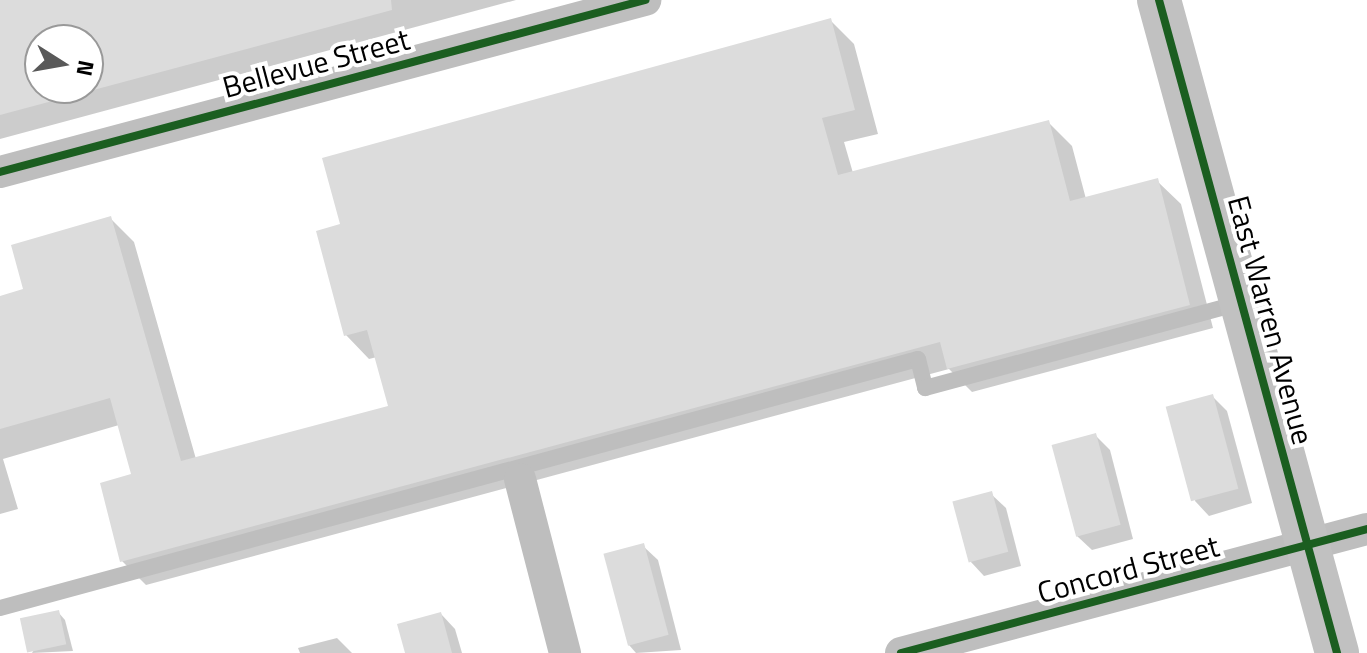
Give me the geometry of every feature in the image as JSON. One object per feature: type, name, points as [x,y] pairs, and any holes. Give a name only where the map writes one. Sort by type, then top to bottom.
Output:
[{"type":"main road","name":"East Warren Avenue","points":[[1159,0],[1337,653]]},
{"type":"street","name":"Bellevue Street","points":[[0,172],[645,0]]},
{"type":"street","points":[[520,479],[565,653]]},
{"type":"street","name":"Concord Street","points":[[901,653],[1367,529]]},
{"type":"lane","points":[[0,608],[918,359],[925,388],[1241,303]]},
{"type":"building","points":[[0,0],[391,0],[392,10],[104,87],[104,24],[24,24],[24,104],[41,104],[0,115]]},
{"type":"building","points":[[831,18],[855,110],[822,118],[838,175],[1049,120],[1070,201],[1158,178],[1190,305],[947,369],[940,342],[120,562],[100,483],[131,474],[110,398],[0,429],[0,296],[23,289],[11,245],[111,216],[181,461],[388,406],[367,330],[344,336],[316,231],[340,224],[322,158]]},
{"type":"building","points":[[1213,394],[1238,489],[1191,501],[1166,407]]},
{"type":"building","points":[[1096,433],[1121,525],[1076,537],[1052,445]]},
{"type":"building","points":[[992,491],[1008,552],[969,562],[952,502]]},
{"type":"building","points":[[644,543],[669,635],[628,646],[603,554]]},
{"type":"building","points":[[59,610],[66,644],[27,653],[20,618]]},
{"type":"building","points":[[441,612],[452,653],[405,653],[397,624]]},
{"type":"cycle path","points":[[0,172],[645,0]]},
{"type":"cycle path","points":[[1159,0],[1337,653]]},
{"type":"cycle path","points":[[901,653],[1367,529]]}]
